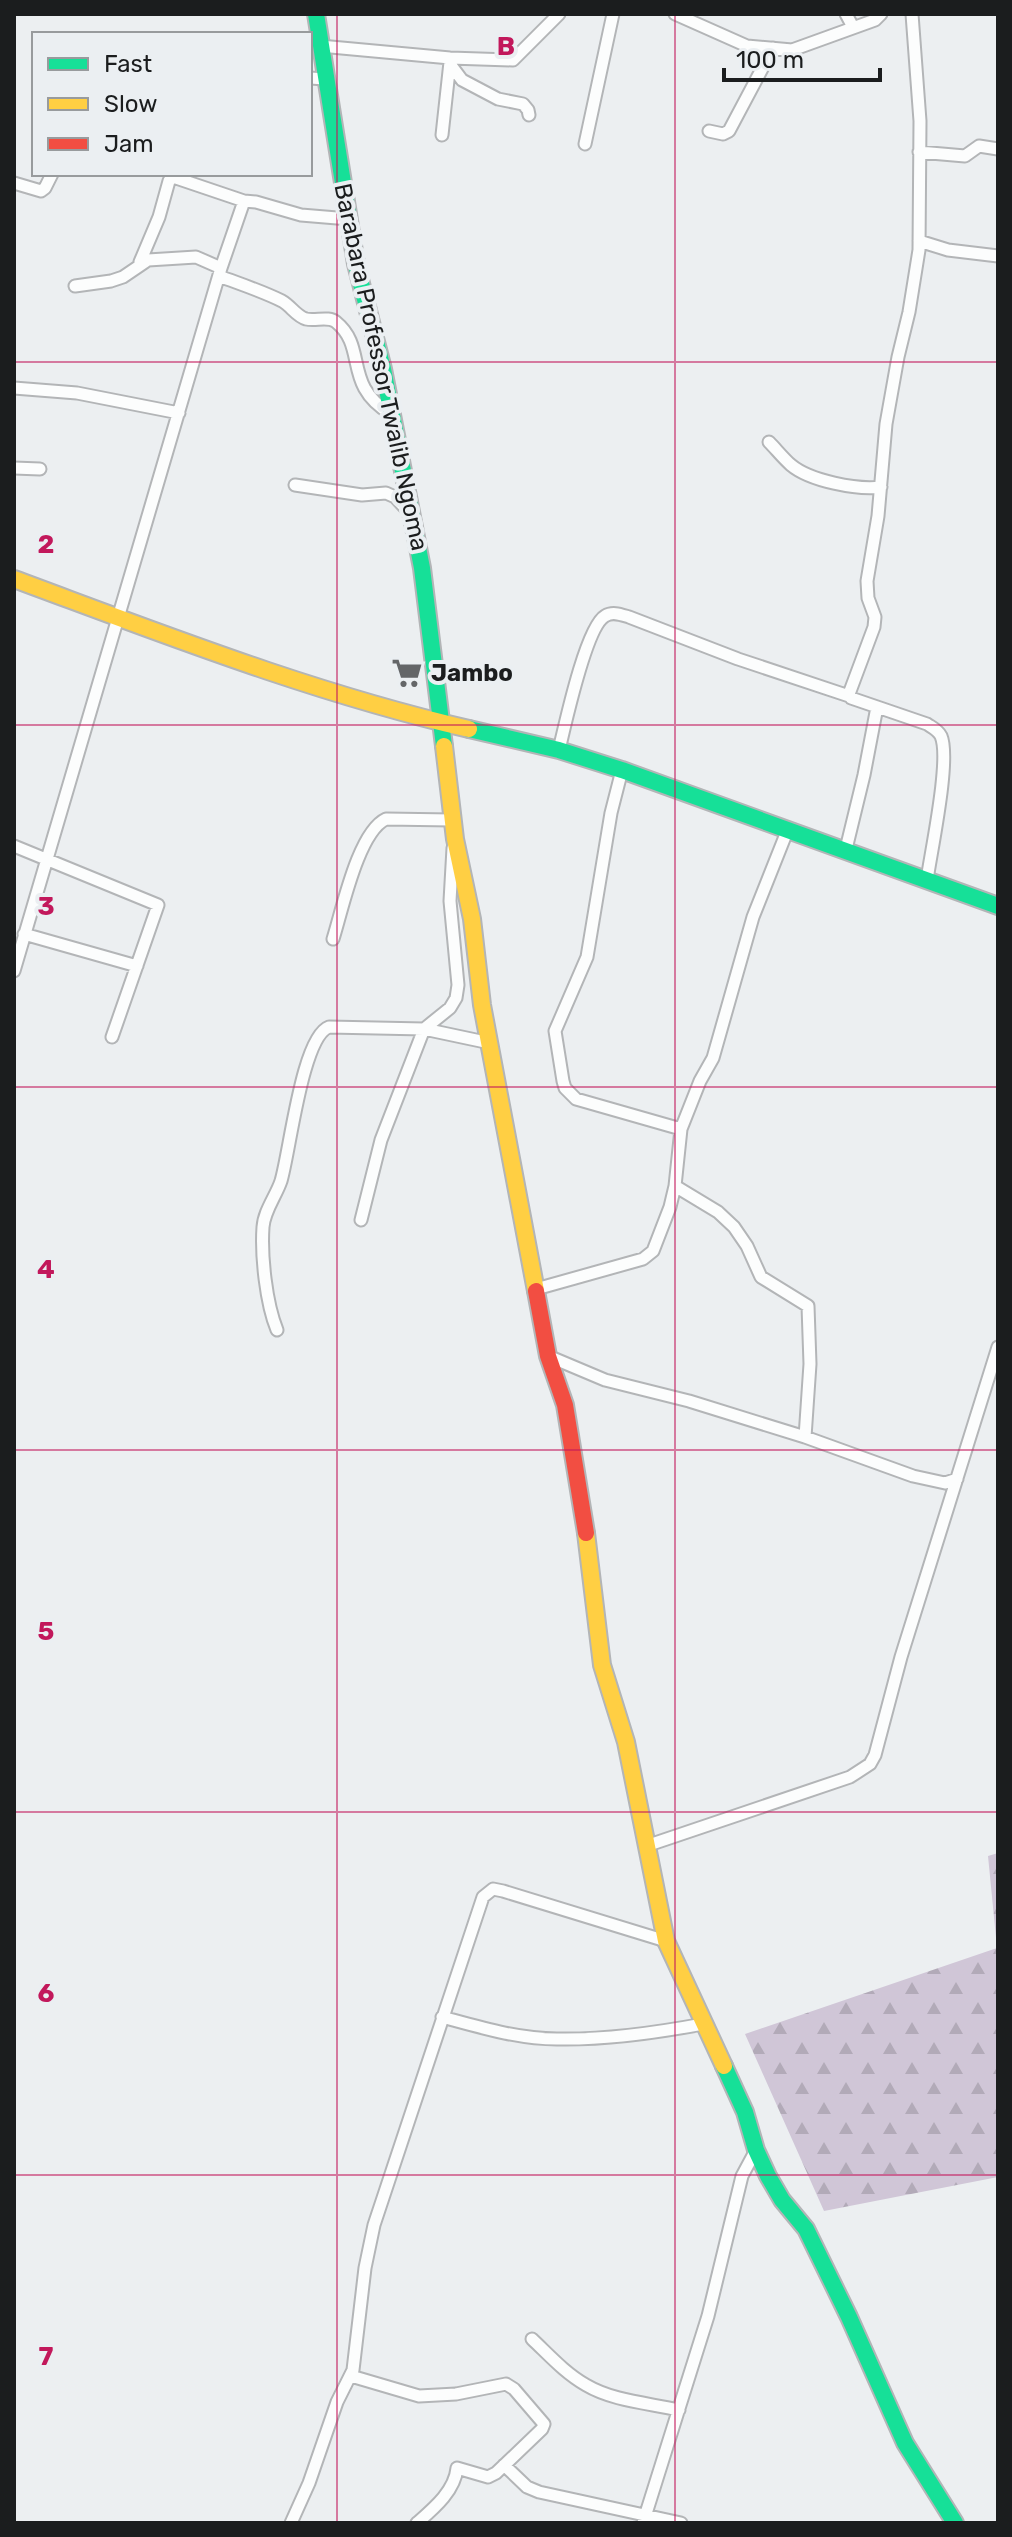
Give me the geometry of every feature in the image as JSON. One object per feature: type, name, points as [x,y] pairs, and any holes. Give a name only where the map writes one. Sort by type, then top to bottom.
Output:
[{"type":"street","name":"Barabara Professor Twalib Ngoma","points":[[316,14],[320,46],[318,79],[356,264],[383,369],[422,568],[452,820],[472,919],[482,1005],[548,1356],[565,1405],[587,1542],[602,1665],[626,1742],[666,1941],[745,2112],[756,2150],[782,2200],[806,2229],[905,2443],[955,2523]]},
{"type":"street","points":[[320,46],[450,61],[513,60],[559,14]]},
{"type":"street","points":[[585,144],[613,14]]},
{"type":"street","points":[[675,14],[747,46],[792,50],[875,20],[881,14]]},
{"type":"street","points":[[846,14],[853,27]]},
{"type":"street","points":[[849,696],[874,627],[875,617],[868,598],[867,581],[881,487],[886,424],[909,312],[919,241],[920,121],[912,14]]},
{"type":"street","points":[[709,131],[723,134],[729,131],[773,48]]},
{"type":"street","points":[[450,61],[462,80],[498,99],[523,104],[529,115]]},
{"type":"street","points":[[442,135],[450,61]]},
{"type":"street","points":[[919,152],[965,156],[979,146],[998,149]]},
{"type":"street","points":[[14,183],[41,191],[51,176]]},
{"type":"street","points":[[75,286],[123,277],[140,262],[162,210],[170,179],[180,178],[244,201],[301,215],[349,219]]},
{"type":"street","points":[[14,971],[220,272],[244,201]]},
{"type":"street","points":[[919,241],[948,250],[998,256]]},
{"type":"street","points":[[140,262],[192,256],[277,299],[301,317],[336,322],[351,341],[364,391],[391,414]]},
{"type":"street","points":[[14,388],[77,393],[179,413]]},
{"type":"street","points":[[769,442],[791,466],[810,475],[853,487],[881,487]]},
{"type":"street","points":[[14,468],[40,469]]},
{"type":"street","points":[[295,485],[362,495],[386,493],[402,503],[412,516]]},
{"type":"street","points":[[14,579],[237,660],[439,722],[559,750],[622,770],[998,906]]},
{"type":"street","points":[[559,750],[575,683],[601,619],[615,613],[629,617],[738,659],[927,724],[938,731],[942,737],[943,771],[927,880]]},
{"type":"street","points":[[846,849],[877,707]]},
{"type":"street","points":[[622,770],[611,813],[587,957],[555,1031],[563,1081],[565,1088],[576,1099],[681,1129]]},
{"type":"street","points":[[333,939],[363,849],[381,822],[386,819],[452,820]]},
{"type":"street","points":[[536,1289],[613,1269],[648,1256],[660,1236],[675,1186],[681,1129],[700,1081],[713,1058],[753,917],[788,829]]},
{"type":"street","points":[[361,1220],[381,1140],[424,1029],[450,1008],[456,998],[458,985],[450,901],[450,869],[455,839]]},
{"type":"street","points":[[14,846],[155,902],[158,910],[112,1037]]},
{"type":"street","points":[[24,934],[137,966]]},
{"type":"street","points":[[277,1330],[271,1315],[263,1223],[280,1184],[312,1046],[319,1033],[329,1027],[424,1029],[490,1043]]},
{"type":"street","points":[[675,1186],[718,1212],[734,1227],[747,1246],[761,1277],[808,1306],[810,1364],[805,1437]]},
{"type":"street","points":[[646,1846],[850,1777],[870,1764],[998,1347]]},
{"type":"street","points":[[548,1356],[605,1380],[689,1401],[934,1482],[945,1483],[957,1479]]},
{"type":"street","points":[[291,2523],[314,2471],[337,2402],[351,2376],[365,2268],[374,2225],[483,1897],[493,1889],[666,1941]]},
{"type":"street","points":[[442,2017],[496,2030],[557,2039],[651,2034],[703,2024]]},
{"type":"street","points":[[644,2519],[708,2316],[742,2176],[756,2150]]},
{"type":"street","points":[[532,2339],[588,2387],[622,2399],[679,2410]]},
{"type":"street","points":[[351,2376],[419,2396],[456,2394],[506,2384],[514,2389],[544,2426],[488,2477],[458,2467],[445,2496],[417,2523]]},
{"type":"street","points":[[504,2465],[527,2487],[539,2492],[644,2519],[681,2523]]},
{"type":"green space","points":[[998,1853],[998,2177],[824,2211],[745,2034],[997,1948],[988,1856]]},
{"type":"traffic: fast","points":[[316,14],[356,264],[383,369],[422,568],[444,746]]},
{"type":"traffic: fast","points":[[469,729],[559,750],[622,770],[998,906]]},
{"type":"traffic: fast","points":[[724,2066],[745,2112],[756,2150],[768,2176],[782,2200],[806,2229],[905,2443],[955,2523]]},
{"type":"traffic: slow","points":[[14,579],[296,680],[469,729]]},
{"type":"traffic: slow","points":[[444,746],[455,839],[472,919],[482,1005],[536,1291]]},
{"type":"traffic: slow","points":[[586,1533],[602,1665],[626,1742],[666,1941],[724,2066]]},
{"type":"traffic: jam","points":[[536,1291],[548,1356],[565,1405],[586,1533]]},
{"type":"place","name":"Jambo","points":[[407,673]]}]
